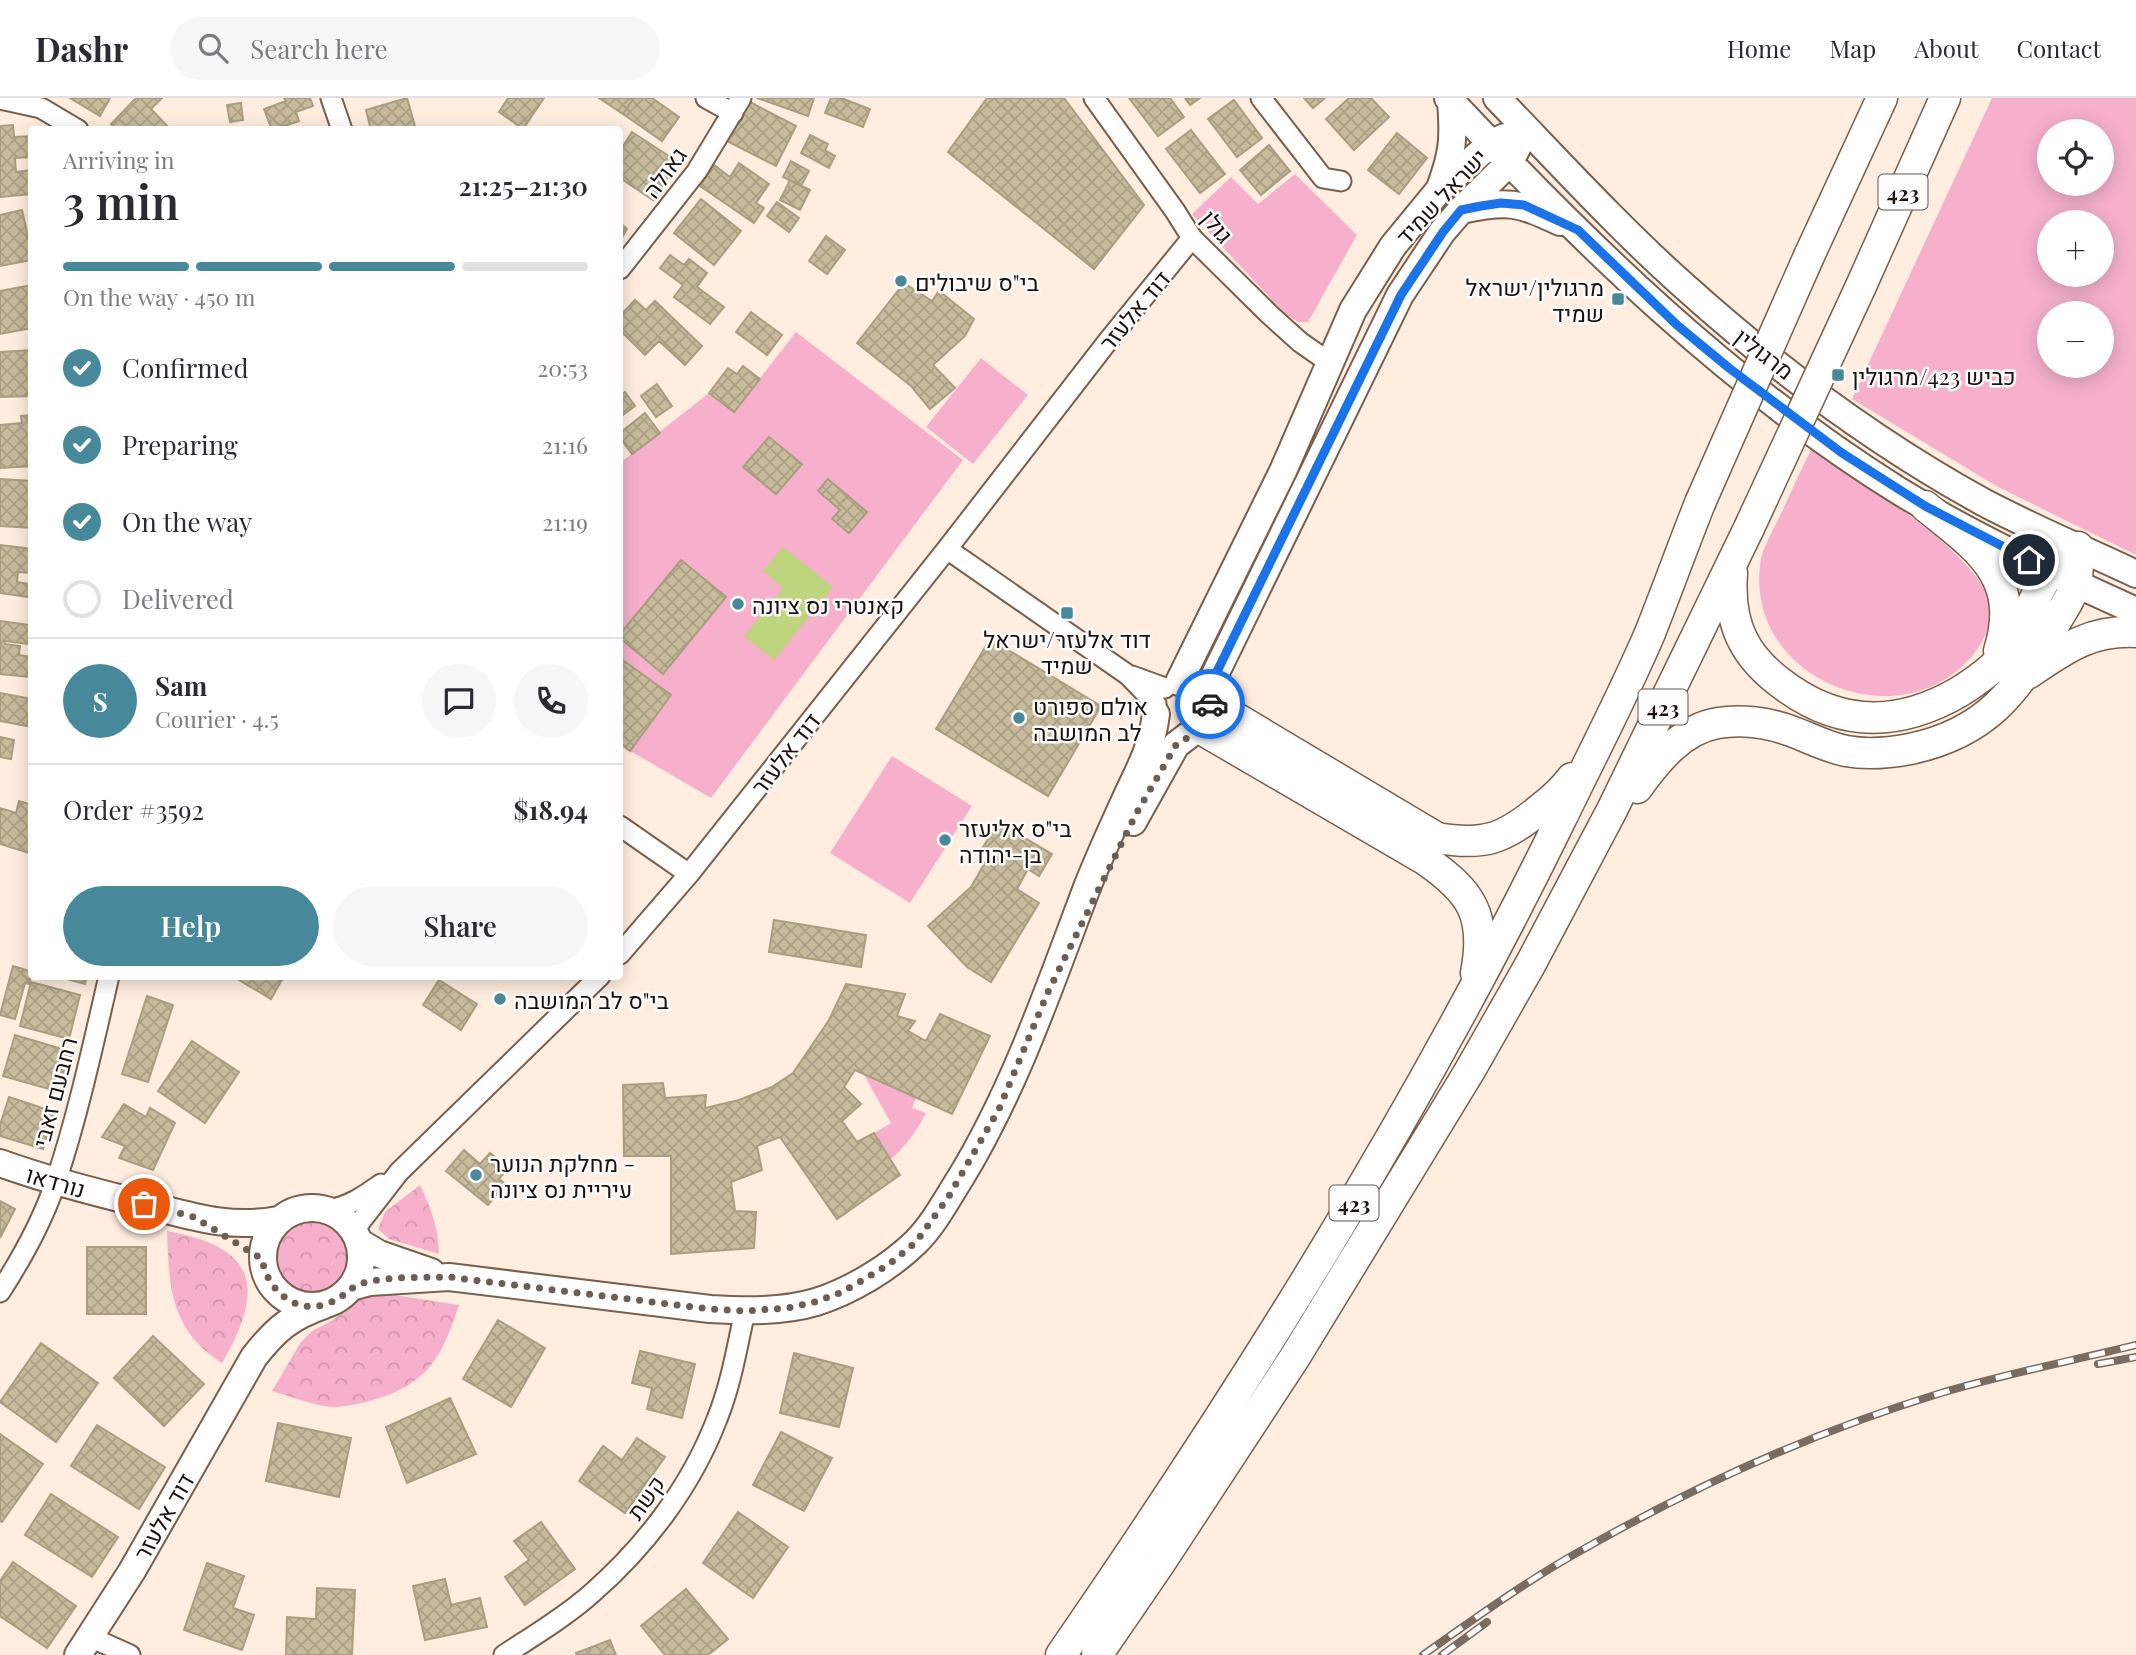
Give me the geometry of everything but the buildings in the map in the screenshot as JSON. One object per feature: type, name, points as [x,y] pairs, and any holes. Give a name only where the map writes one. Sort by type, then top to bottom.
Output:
[{"type":"main road","name":"423","points":[[1061,1655],[1270,1341],[1378,1161],[1472,996],[1649,635],[1700,503],[1882,98]]},
{"type":"main road","name":"423","points":[[1097,1655],[1295,1357],[1405,1178],[1530,965],[1651,732],[1732,564],[1945,98]]},
{"type":"main road","points":[[1925,506],[1962,536],[1988,562],[2006,599],[2007,616],[1999,651],[1986,673]]},
{"type":"main road","points":[[2023,678],[2078,547]]},
{"type":"main road","points":[[1732,564],[1730,598],[1736,627],[1748,650],[1769,675],[1809,702],[1857,717],[1905,716],[1929,708],[1986,673],[2004,656],[2063,578]]},
{"type":"main road","points":[[1591,850],[1654,766],[1680,740],[1697,729],[1716,723],[1753,722],[1791,731],[1818,743],[1847,751],[1875,753],[1926,746],[1978,723],[2005,699],[2023,678],[2081,640],[2099,634],[2136,632]]},
{"type":"main road","points":[[1201,715],[1437,838],[1457,842],[1480,841],[1507,835],[1531,817],[1567,784],[1605,728]]},
{"type":"main road","points":[[1201,715],[1450,877],[1472,905],[1478,925],[1480,946],[1472,996]]},
{"type":"street","points":[[331,98],[341,126]]},
{"type":"street","points":[[706,98],[737,105]]},
{"type":"street","name":"גולן","points":[[1094,98],[1192,238],[1269,314],[1300,342],[1330,363]]},
{"type":"street","points":[[1261,98],[1323,178],[1340,181]]},
{"type":"street","points":[[0,99],[41,108],[71,126]]},
{"type":"street","points":[[1439,190],[1451,160],[1454,140],[1449,100]]},
{"type":"street","name":"מרגולין","points":[[1449,100],[1677,325],[1729,368],[1842,453],[1925,506],[2063,578],[2136,611]]},
{"type":"street","name":"מרגולין","points":[[1500,101],[1642,246],[1743,338],[1854,420],[1931,471],[1984,502],[2136,574]]},
{"type":"street","name":"גאולה","points":[[623,265],[697,171],[737,105]]},
{"type":"street","name":"ישראל שמיד","points":[[351,1287],[370,1282],[449,1277],[710,1309],[745,1311],[788,1308],[840,1293],[888,1265],[916,1242],[949,1196],[999,1109],[1048,992],[1098,860],[1153,738],[1164,697],[1283,471],[1353,310],[1393,246],[1439,190],[1491,143],[1526,128]]},
{"type":"street","name":"ישראל שמיד","points":[[1048,992],[1136,814],[1176,745],[1201,715],[1401,295],[1461,210],[1510,162],[1526,128]]},
{"type":"street","points":[[1461,210],[1501,203],[1524,205],[1578,230]]},
{"type":"street","name":"דוד אלעזר","points":[[623,951],[689,874],[1192,238]]},
{"type":"street","points":[[947,549],[1128,675],[1164,697]]},
{"type":"street","points":[[1194,684],[1201,715],[1172,733],[1159,722],[1164,697],[1194,684]]},
{"type":"street","points":[[623,828],[689,874]]},
{"type":"street","name":"רחבעם זאבי","points":[[0,1292],[41,1219],[56,1181],[108,980]]},
{"type":"street","points":[[356,1236],[400,1172],[596,980]]},
{"type":"street","name":"נורדאו","points":[[0,1163],[56,1181],[194,1217],[235,1224],[278,1220]]},
{"type":"street","points":[[327,1210],[354,1202],[400,1172]]},
{"type":"street","points":[[310,1207],[327,1210],[342,1218],[356,1236],[362,1258],[359,1273],[351,1287],[340,1298],[311,1307],[297,1304],[274,1289],[264,1268],[266,1238],[278,1220],[293,1211],[310,1207]]},
{"type":"street","name":"נורדאו","points":[[194,1217],[264,1268]]},
{"type":"street","name":"ישראל שמיד","points":[[356,1236],[379,1254],[449,1277]]},
{"type":"street","name":"דוד אלעזר","points":[[244,1374],[265,1323],[267,1299],[264,1268]]},
{"type":"street","name":"דוד אלעזר","points":[[84,1646],[132,1571],[254,1357],[277,1329],[291,1318],[324,1305]]},
{"type":"street","name":"קשת","points":[[504,1655],[590,1596],[650,1534],[674,1501],[717,1421],[745,1311]]},
{"type":"street","points":[[84,1646],[130,1655]]},
{"type":"green space","points":[[1992,98],[2136,98],[2136,555],[1998,487],[1852,399]]},
{"type":"green space","points":[[1295,174],[1357,235],[1308,322],[1298,322],[1284,313],[1192,214],[1231,177],[1258,204]]},
{"type":"green space","name":"קאנטרי נס ציונה","points":[[796,332],[963,460],[711,798],[623,747],[623,461],[709,393],[734,412]]},
{"type":"green space","points":[[981,358],[1028,395],[973,464],[926,427]]},
{"type":"green space","points":[[1812,448],[1915,519],[1966,565],[1983,587],[1991,607],[1988,630],[1976,651],[1945,679],[1909,694],[1871,695],[1834,686],[1801,666],[1776,637],[1761,601],[1761,559]]},
{"type":"green space","points":[[892,756],[972,806],[910,903],[830,853]]},
{"type":"green space","points":[[863,1073],[916,1098],[912,1108],[926,1113],[910,1138],[890,1160],[874,1133],[891,1123]]},
{"type":"green space","points":[[420,1185],[434,1219],[439,1254],[389,1239],[378,1229],[385,1212]]},
{"type":"green space","points":[[312,1221],[332,1227],[342,1237],[348,1257],[342,1277],[332,1287],[312,1293],[292,1287],[282,1277],[276,1257],[282,1237],[292,1227]]},
{"type":"green space","points":[[167,1231],[197,1238],[220,1248],[236,1260],[245,1275],[248,1292],[245,1313],[222,1363],[205,1350],[182,1321],[169,1271]]},
{"type":"green space","points":[[388,1294],[459,1305],[439,1354],[419,1377],[392,1394],[342,1406],[318,1405],[272,1391],[301,1342],[312,1331],[333,1320],[363,1297]]},
{"type":"shaded area","points":[[783,547],[833,587],[774,660],[744,636],[783,588],[763,571]]},
{"type":"railway","points":[[1423,1655],[1569,1557],[1718,1479],[1806,1441],[1941,1393],[2136,1345]]},
{"type":"railway","points":[[2098,1364],[2136,1357]]},
{"type":"railway","points":[[1442,1655],[1487,1622]]},
{"type":"way so far","points":[[144,1204],[194,1217],[220,1231],[262,1259],[266,1278],[274,1289],[297,1304],[311,1307],[332,1302],[351,1287],[370,1282],[449,1277],[745,1311],[788,1308],[840,1293],[888,1265],[916,1242],[934,1220],[971,1161],[999,1109],[1048,992],[1136,814],[1176,745],[1206,723],[1210,704]]},
{"type":"place","name":"בי\"ס שיבולים","points":[[901,281]]},
{"type":"place","name":"מרגולין/ישראל שמיד","points":[[1618,299]]},
{"type":"place","name":"כביש 423/מרגולין","points":[[1838,375]]},
{"type":"place","name":"קאנטרי נס ציונה","points":[[738,604]]},
{"type":"place","name":"דוד אלעזר/ישראל שמיד","points":[[1067,613]]},
{"type":"place","name":"אולם ספורט לב המושבה","points":[[1019,718]]},
{"type":"place","name":"בי\"ס אליעזר בן-יהודה","points":[[945,840]]},
{"type":"place","name":"בי\"ס לב המושבה","points":[[500,999]]},
{"type":"place","name":"מחלקת הנוער - עיריית נס ציונה","points":[[476,1175]]},
{"type":"route","points":[[1210,704],[1206,694],[1401,295],[1461,210],[1481,206],[1501,203],[1524,205],[1578,230],[1677,325],[1729,368],[1842,453],[1925,506],[2029,560]]}]
